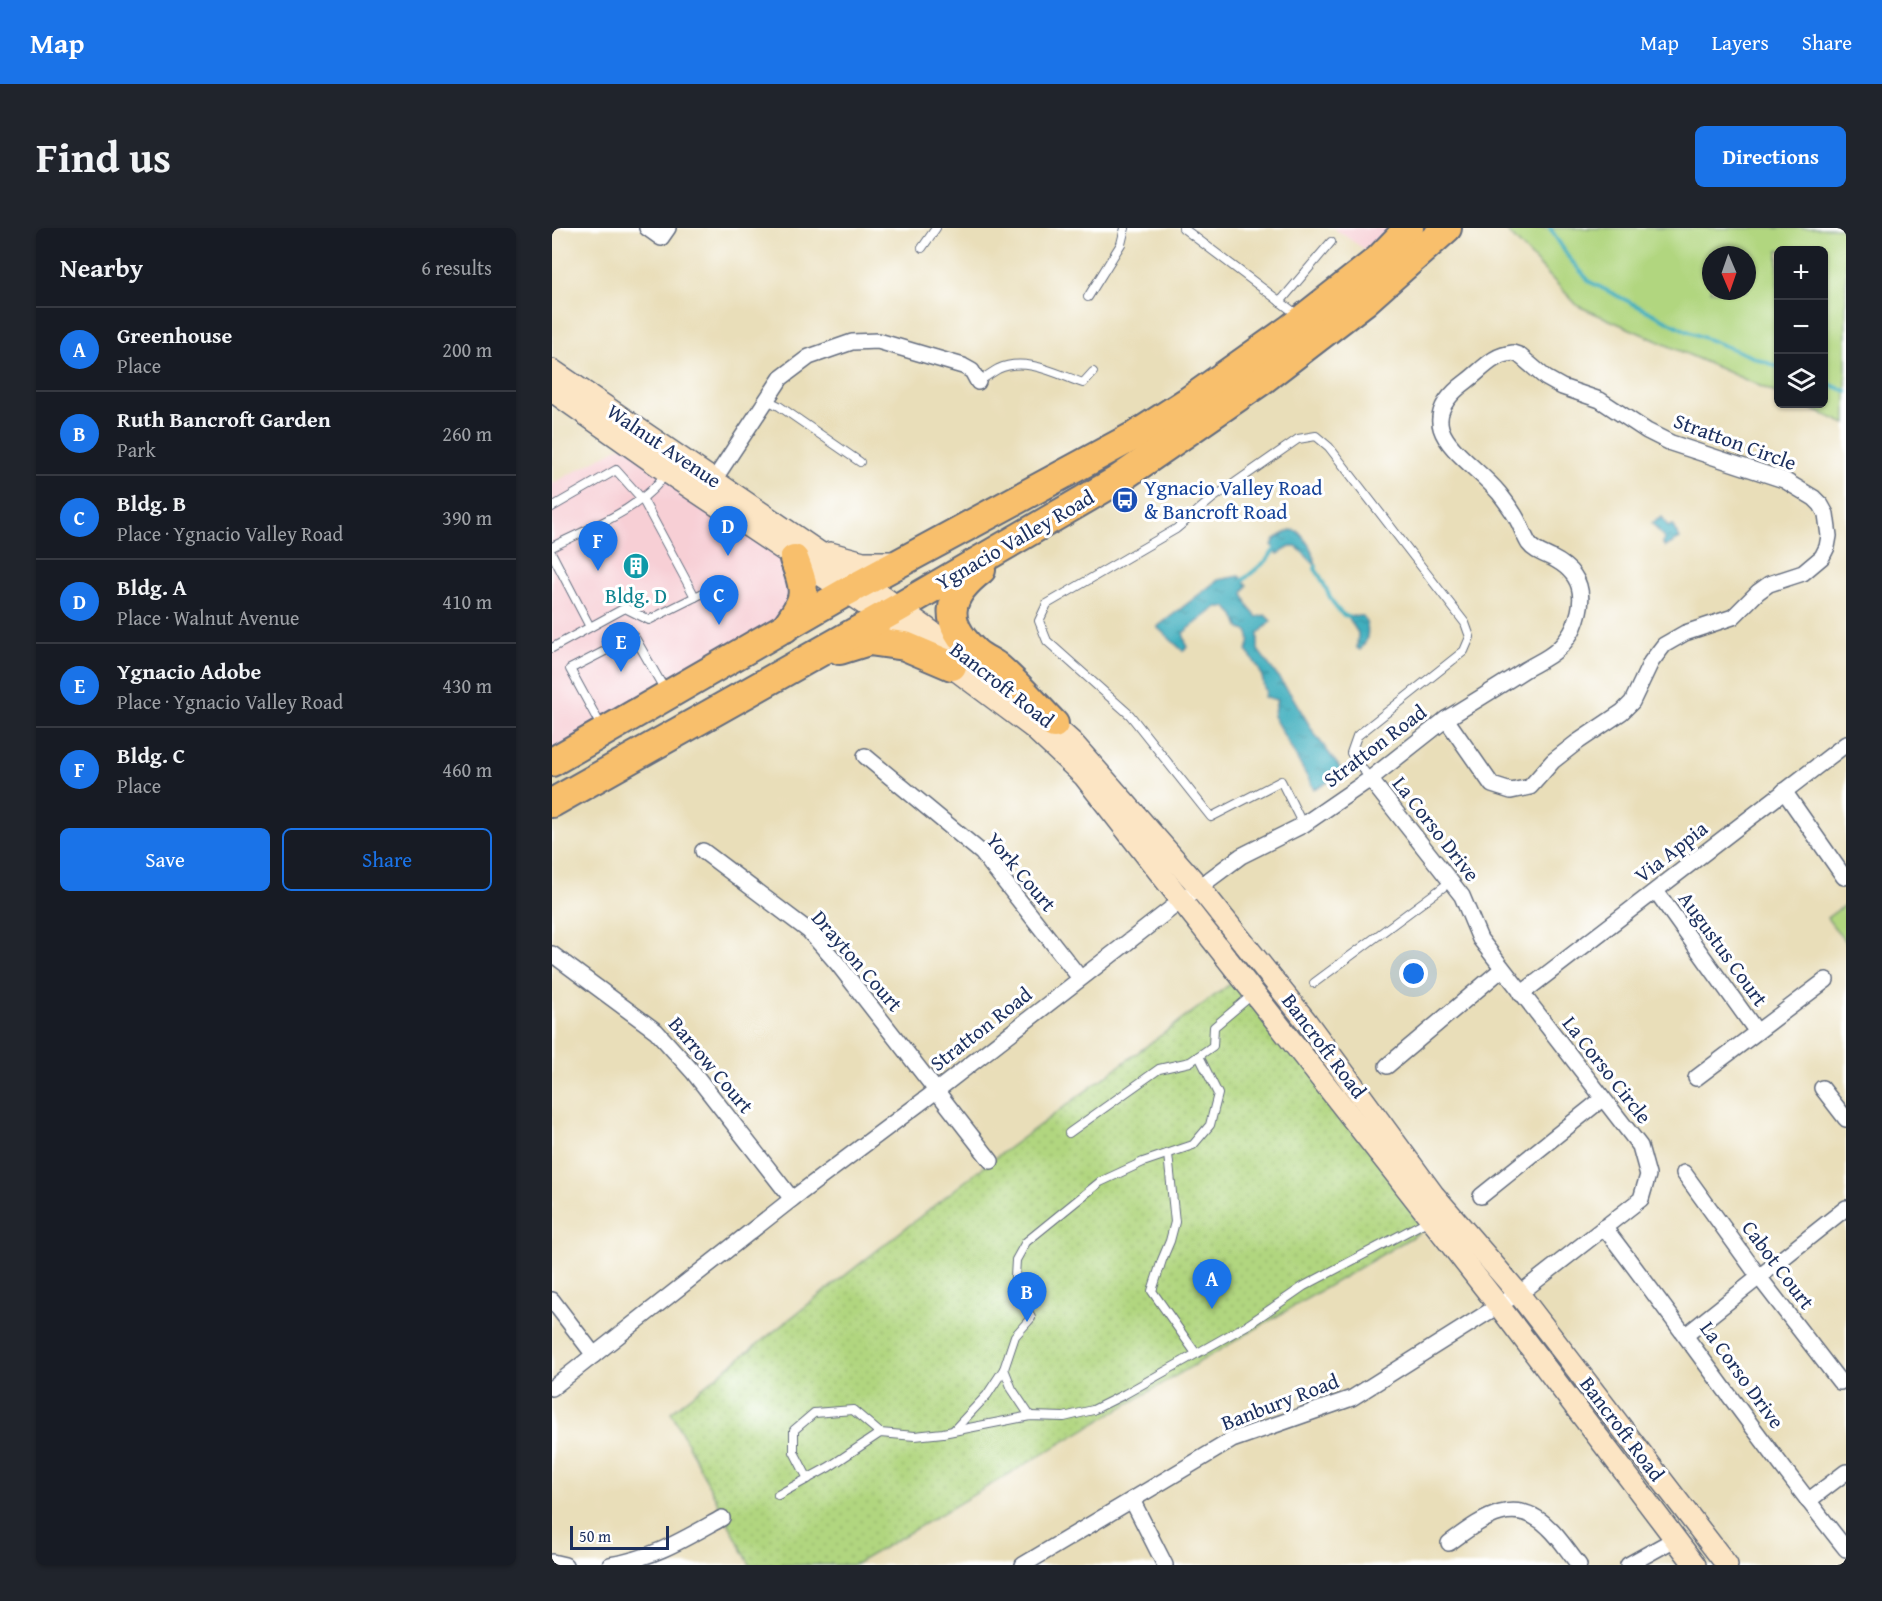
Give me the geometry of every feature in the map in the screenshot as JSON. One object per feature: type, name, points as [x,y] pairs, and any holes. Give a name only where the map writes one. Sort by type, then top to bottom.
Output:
[{"type":"highway","name":"Ygnacio Valley Road","points":[[552,803],[1116,481],[1262,381],[1364,302],[1447,228]]},
{"type":"highway","name":"Ygnacio Valley Road","points":[[555,758],[855,587],[1136,435],[1187,402],[1303,319],[1379,259],[1400,233]]},
{"type":"highway","points":[[1042,524],[967,581],[954,602],[953,624],[963,640],[978,655],[995,665],[1054,724]]},
{"type":"highway","points":[[784,629],[799,609],[804,586],[804,553]]},
{"type":"highway","points":[[774,676],[813,664],[841,649],[869,641],[905,646],[952,666]]},
{"type":"main road","name":"Walnut Avenue","points":[[552,370],[709,488],[855,587]]},
{"type":"main road","name":"Walnut Avenue","points":[[552,391],[667,472],[709,488]]},
{"type":"main road","points":[[804,553],[863,562],[903,562]]},
{"type":"main road","name":"Bancroft Road","points":[[855,587],[890,612],[952,666],[1032,727],[1084,776],[1499,1306],[1695,1565]]},
{"type":"main road","name":"Bancroft Road","points":[[890,612],[963,653],[1054,724],[1200,886],[1306,1021],[1433,1194],[1518,1293],[1727,1565]]},
{"type":"street","points":[[646,228],[661,238],[668,228]]},
{"type":"street","points":[[709,488],[781,378],[809,357],[852,342],[878,340],[963,366],[972,371],[978,382]]},
{"type":"street","name":"Stratton Circle","points":[[1513,353],[1519,355],[1546,378],[1562,387],[1600,400],[1647,431],[1687,450],[1784,480],[1814,498],[1826,514],[1830,536],[1822,557],[1814,565],[1792,578],[1769,584],[1733,617],[1685,633],[1664,645],[1651,662],[1632,702],[1622,712],[1553,761],[1530,787],[1510,791],[1492,785],[1446,719],[1558,650],[1574,627],[1580,606],[1580,588],[1572,571],[1529,544],[1508,504],[1451,448],[1441,430],[1444,402],[1450,393],[1498,356],[1513,353]]},
{"type":"street","name":"Stratton Road","points":[[552,1388],[792,1199],[1200,886],[1241,856],[1303,825],[1370,779],[1446,719]]},
{"type":"street","name":"Via Appia","points":[[1521,994],[1846,744]]},
{"type":"street","name":"York Court","points":[[865,756],[982,853],[1080,978]]},
{"type":"street","name":"La Corso Drive","points":[[1370,779],[1462,896],[1480,939],[1502,969]]},
{"type":"street","points":[[1784,791],[1844,876]]},
{"type":"street","name":"Drayton Court","points":[[703,851],[808,931],[837,963],[991,1161]]},
{"type":"street","name":"Augustus Court","points":[[1656,891],[1757,1032]]},
{"type":"street","name":"Barrow Court","points":[[552,954],[656,1030],[693,1072],[792,1199]]},
{"type":"street","points":[[1387,1066],[1502,969]]},
{"type":"street","name":"La Corso Circle","points":[[1502,969],[1640,1146],[1648,1175],[1641,1199],[1518,1293]]},
{"type":"street","name":"Augustus Court","points":[[1696,1078],[1826,980]]},
{"type":"street","points":[[1822,1088],[1846,1119]]},
{"type":"street","points":[[1481,1196],[1602,1099]]},
{"type":"street","name":"Cabot Court","points":[[1684,1173],[1840,1382]]},
{"type":"street","points":[[1686,1335],[1846,1208]]},
{"type":"street","name":"La Corso Drive","points":[[1604,1227],[1808,1501],[1846,1548]]},
{"type":"street","name":"Banbury Road","points":[[1023,1565],[1232,1440],[1352,1398],[1518,1293]]},
{"type":"street","points":[[552,1300],[594,1355]]},
{"type":"street","points":[[1808,1501],[1846,1472]]},
{"type":"street","points":[[1132,1500],[1166,1565]]},
{"type":"street","points":[[1449,1543],[1482,1519],[1509,1510],[1533,1515],[1550,1528],[1579,1565]]},
{"type":"street","points":[[610,1565],[635,1561],[655,1554],[722,1518]]},
{"type":"street","points":[[1628,1565],[1675,1539]]},
{"type":"street","points":[[552,1562],[565,1565]]},
{"type":"lane","points":[[922,248],[936,228]]},
{"type":"lane","points":[[1088,297],[1121,244],[1125,228]]},
{"type":"lane","points":[[1183,228],[1303,319]]},
{"type":"lane","points":[[1280,302],[1331,242]]},
{"type":"lane","points":[[978,382],[997,369],[1013,364],[1026,364],[1083,383],[1093,372]]},
{"type":"lane","points":[[766,400],[779,406],[860,462]]},
{"type":"lane","points":[[1303,825],[1281,781],[1211,817],[1130,715],[1047,641],[1039,621],[1047,604],[1176,529],[1213,498],[1298,439],[1316,436],[1329,447],[1465,623],[1470,637],[1464,651],[1357,736],[1351,753],[1370,779]]},
{"type":"lane","points":[[552,507],[616,470],[643,500],[695,597]]},
{"type":"lane","points":[[552,548],[643,500],[658,486],[667,472]]},
{"type":"lane","points":[[552,554],[590,627]]},
{"type":"lane","points":[[553,645],[625,608],[649,620],[725,582]]},
{"type":"lane","points":[[604,732],[570,669],[634,636],[668,695]]},
{"type":"lane","points":[[1314,983],[1450,882]]},
{"type":"lane","points":[[1069,1133],[1159,1069],[1190,1062],[1213,1046],[1214,1028],[1254,993]]},
{"type":"lane","points":[[953,1431],[987,1395],[1004,1369],[1015,1336],[1031,1318],[1015,1277],[1016,1260],[1026,1242],[1100,1182],[1143,1162],[1193,1145],[1210,1125],[1218,1094],[1199,1056]]},
{"type":"lane","points":[[1168,1154],[1175,1222],[1152,1291],[1195,1353]]},
{"type":"lane","points":[[808,1479],[794,1452],[794,1430],[814,1413],[853,1410],[880,1433],[915,1436],[1029,1416],[1064,1417],[1093,1410],[1249,1324],[1304,1286],[1430,1219]]},
{"type":"lane","points":[[1004,1369],[1012,1389],[1029,1416]]},
{"type":"lane","points":[[778,1495],[829,1467],[880,1433]]},
{"type":"shaded area","points":[[1333,228],[1409,228],[1379,259]]},
{"type":"shaded area","points":[[627,443],[794,559],[799,609],[552,762],[552,484]]},
{"type":"green space","points":[[1504,228],[1846,228],[1846,424],[1809,408],[1828,408],[1828,246],[1774,246],[1774,392],[1578,306]]},
{"type":"green space","points":[[1846,904],[1846,943],[1827,918]]},
{"type":"green space","points":[[1241,976],[1434,1224],[854,1565],[750,1565],[671,1412],[991,1161]]},
{"type":"water","points":[[1662,517],[1668,527],[1672,525],[1680,539],[1665,547],[1662,542],[1665,540],[1652,523]]},
{"type":"water","points":[[1290,530],[1297,531],[1307,542],[1316,566],[1297,547],[1290,547],[1278,554],[1272,545],[1275,539]]},
{"type":"water","points":[[1239,576],[1247,585],[1243,593],[1249,608],[1257,617],[1265,615],[1271,621],[1258,634],[1258,650],[1340,768],[1339,774],[1317,788],[1314,789],[1273,716],[1277,700],[1264,697],[1266,691],[1261,673],[1246,651],[1250,641],[1247,631],[1240,629],[1234,615],[1226,607],[1217,607],[1183,633],[1187,647],[1183,651],[1157,627],[1218,580]]},
{"type":"water","points":[[1363,616],[1368,629],[1367,638],[1360,650],[1357,648],[1358,633],[1348,617]]},
{"type":"waterway","points":[[1550,228],[1569,258],[1590,282],[1687,331],[1774,365]]},
{"type":"waterway","points":[[1828,384],[1846,391]]},
{"type":"waterway","points":[[1243,580],[1266,561],[1275,549]]},
{"type":"waterway","points":[[1316,566],[1315,569],[1337,609],[1348,617]]},
{"type":"place","name":"Ygnacio Valley Road & Bancroft Road","points":[[1125,500]]},
{"type":"place","name":"Bldg. A","points":[[728,556]]},
{"type":"place","name":"Bldg. D","points":[[636,566]]},
{"type":"place","name":"Bldg. C","points":[[598,571]]},
{"type":"place","name":"Bldg. B","points":[[719,625]]},
{"type":"place","name":"Ygnacio Adobe","points":[[621,672]]},
{"type":"place","name":"Greenhouse","points":[[1212,1309]]},
{"type":"place","name":"Ruth Bancroft Garden","points":[[1027,1322]]}]
